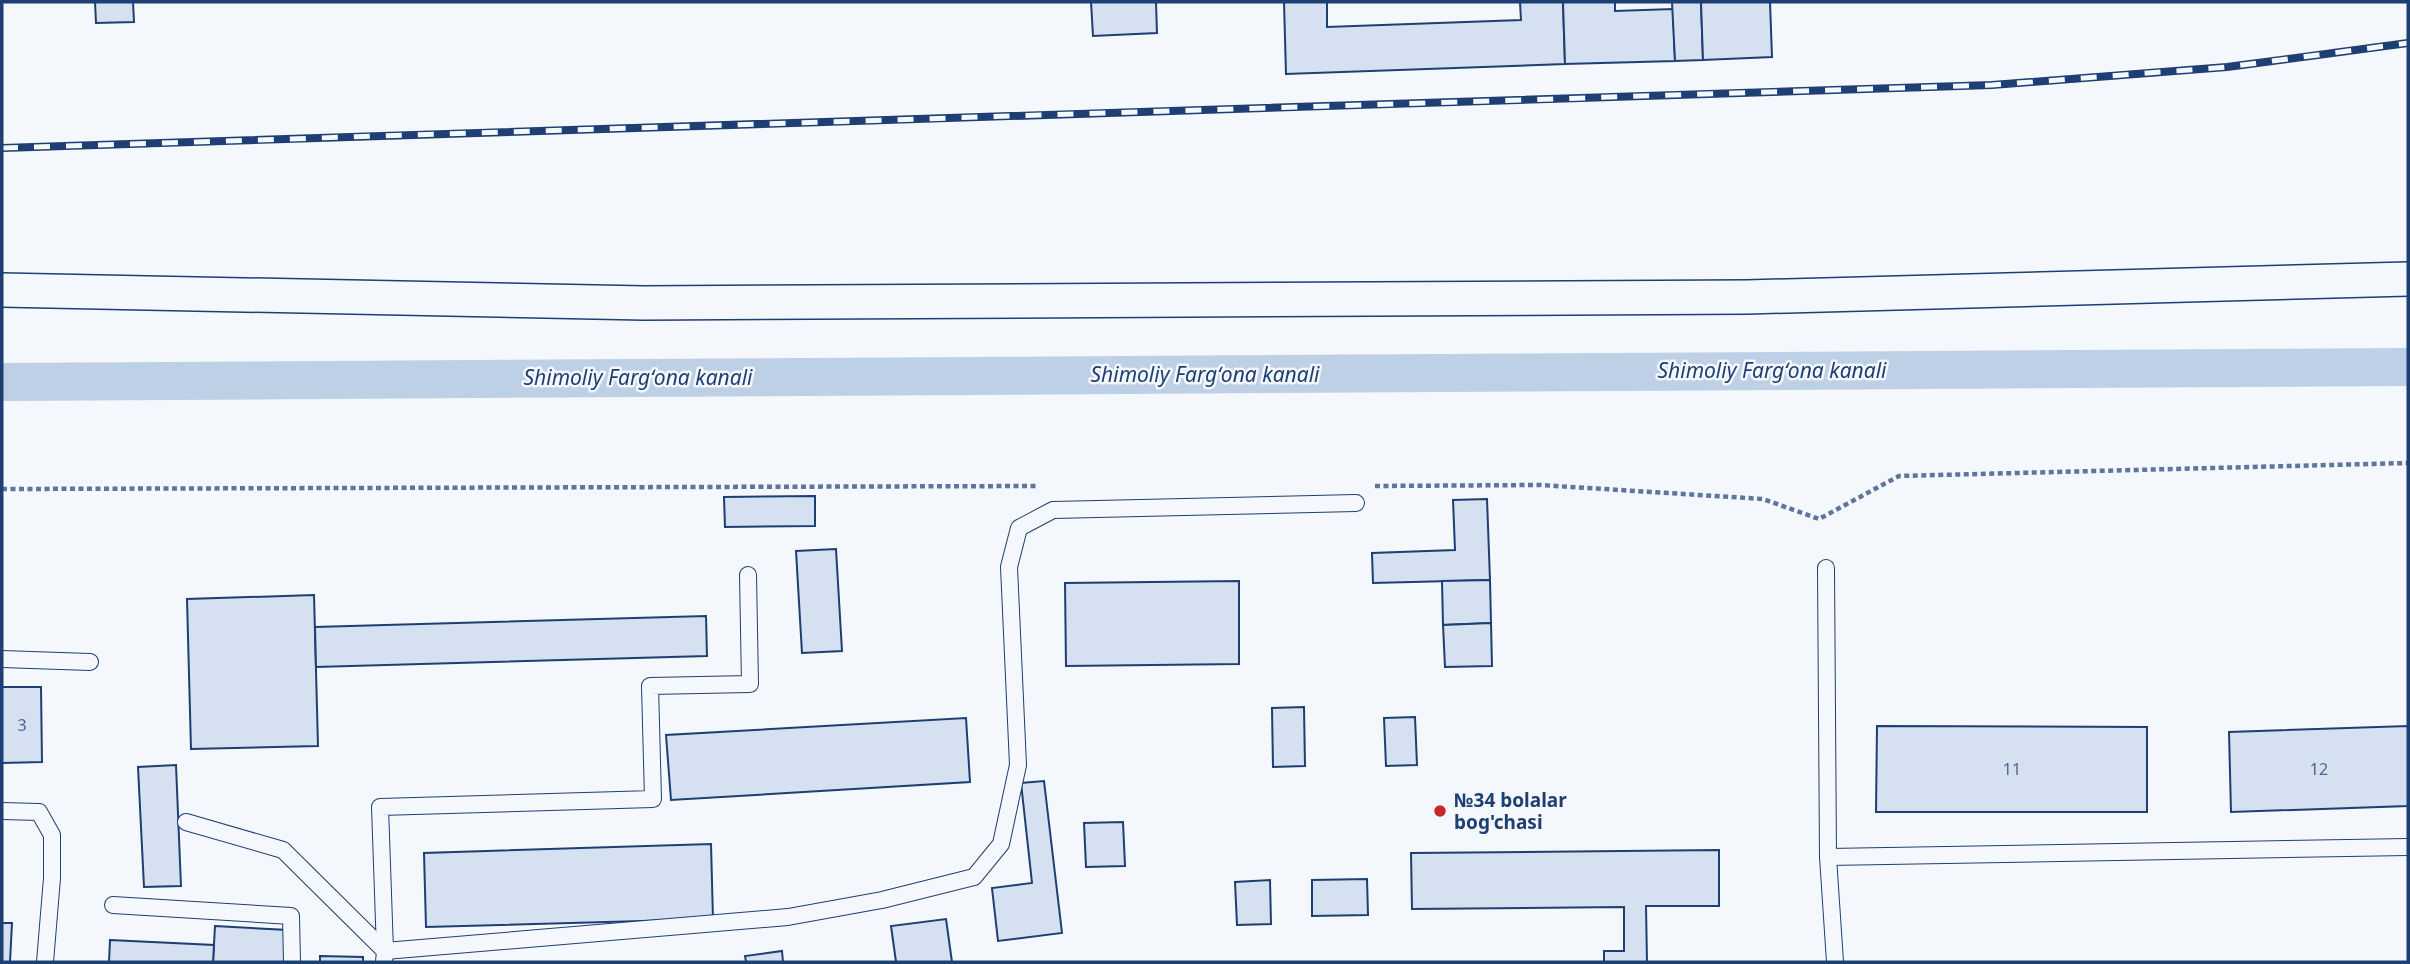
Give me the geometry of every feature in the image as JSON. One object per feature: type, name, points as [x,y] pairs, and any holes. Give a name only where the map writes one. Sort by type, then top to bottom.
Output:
[{"type":"street","points":[[2,289],[658,303],[1747,297],[2408,279]]},
{"type":"lane","points":[[385,957],[788,917],[882,900],[974,877],[1001,844],[1018,765],[1009,568],[1019,528],[1053,510],[1356,503]]},
{"type":"lane","points":[[1826,568],[1828,857],[1835,962]]},
{"type":"lane","points":[[385,957],[380,807],[653,799],[650,686],[750,684],[748,575]]},
{"type":"lane","points":[[2,659],[90,662]]},
{"type":"lane","points":[[2,811],[39,812],[51,835],[52,877],[45,962]]},
{"type":"lane","points":[[186,822],[283,850],[385,957]]},
{"type":"lane","points":[[1828,857],[2408,846]]},
{"type":"lane","points":[[113,905],[291,916],[292,962]]},
{"type":"building","points":[[95,2],[133,2],[134,22],[96,23]]},
{"type":"building","points":[[1091,2],[1156,2],[1157,33],[1093,36]]},
{"type":"building","points":[[1284,2],[1327,2],[1327,27],[1521,20],[1520,2],[1563,2],[1565,64],[1286,74]]},
{"type":"building","points":[[1563,2],[1615,2],[1615,11],[1673,9],[1675,61],[1565,64]]},
{"type":"building","points":[[1672,2],[1701,2],[1703,60],[1675,61]]},
{"type":"building","points":[[1701,2],[1770,2],[1772,57],[1703,60]]},
{"type":"building","points":[[815,496],[815,526],[725,527],[724,497]]},
{"type":"building","points":[[1487,499],[1490,580],[1373,583],[1372,553],[1455,550],[1453,500]]},
{"type":"building","points":[[836,549],[842,651],[802,653],[796,551]]},
{"type":"building","points":[[1490,580],[1491,623],[1443,625],[1442,581]]},
{"type":"building","points":[[1239,581],[1239,664],[1066,666],[1065,583]]},
{"type":"building","points":[[314,595],[318,746],[191,749],[187,599]]},
{"type":"building","points":[[706,616],[707,656],[316,667],[315,627]]},
{"type":"building","points":[[1491,623],[1492,666],[1445,667],[1443,625]]},
{"type":"building","points":[[2,687],[41,687],[42,762],[2,763]]},
{"type":"building","points":[[1304,707],[1305,766],[1273,767],[1272,708]]},
{"type":"building","points":[[1415,717],[1417,765],[1386,766],[1384,718]]},
{"type":"building","points":[[966,718],[970,782],[671,800],[666,735]]},
{"type":"building","points":[[1877,726],[2147,727],[2147,812],[1876,812]]},
{"type":"building","points":[[2408,726],[2408,806],[2231,812],[2229,732]]},
{"type":"building","points":[[176,765],[181,886],[144,887],[138,767]]},
{"type":"building","points":[[1044,781],[1062,933],[998,941],[992,888],[1032,883],[1021,783]]},
{"type":"building","points":[[1123,822],[1125,866],[1086,867],[1084,823]]},
{"type":"building","points":[[711,844],[713,919],[426,927],[424,853]]},
{"type":"building","points":[[1719,850],[1719,906],[1646,906],[1647,962],[1604,962],[1604,951],[1624,951],[1624,907],[1412,909],[1411,853]]},
{"type":"building","points":[[1367,879],[1368,915],[1312,916],[1312,880]]},
{"type":"building","points":[[1270,880],[1271,924],[1237,925],[1235,882]]},
{"type":"building","points":[[946,919],[952,962],[896,962],[891,926]]},
{"type":"building","points":[[2,923],[12,923],[10,962],[2,962]]},
{"type":"building","points":[[215,926],[288,930],[286,962],[213,962]]},
{"type":"building","points":[[110,940],[214,945],[213,962],[109,962]]},
{"type":"building","points":[[782,951],[783,962],[746,962],[745,956]]},
{"type":"building","points":[[320,956],[363,957],[363,962],[320,962]]},
{"type":"waterway","name":"Shimoliy Fargʻona kanali","points":[[2,382],[2408,367]]},
{"type":"railway","points":[[2,148],[1992,85],[2227,67],[2408,43]]},
{"type":"place","name":"№34 bolalar bog'chasi","points":[[1440,811]]}]
